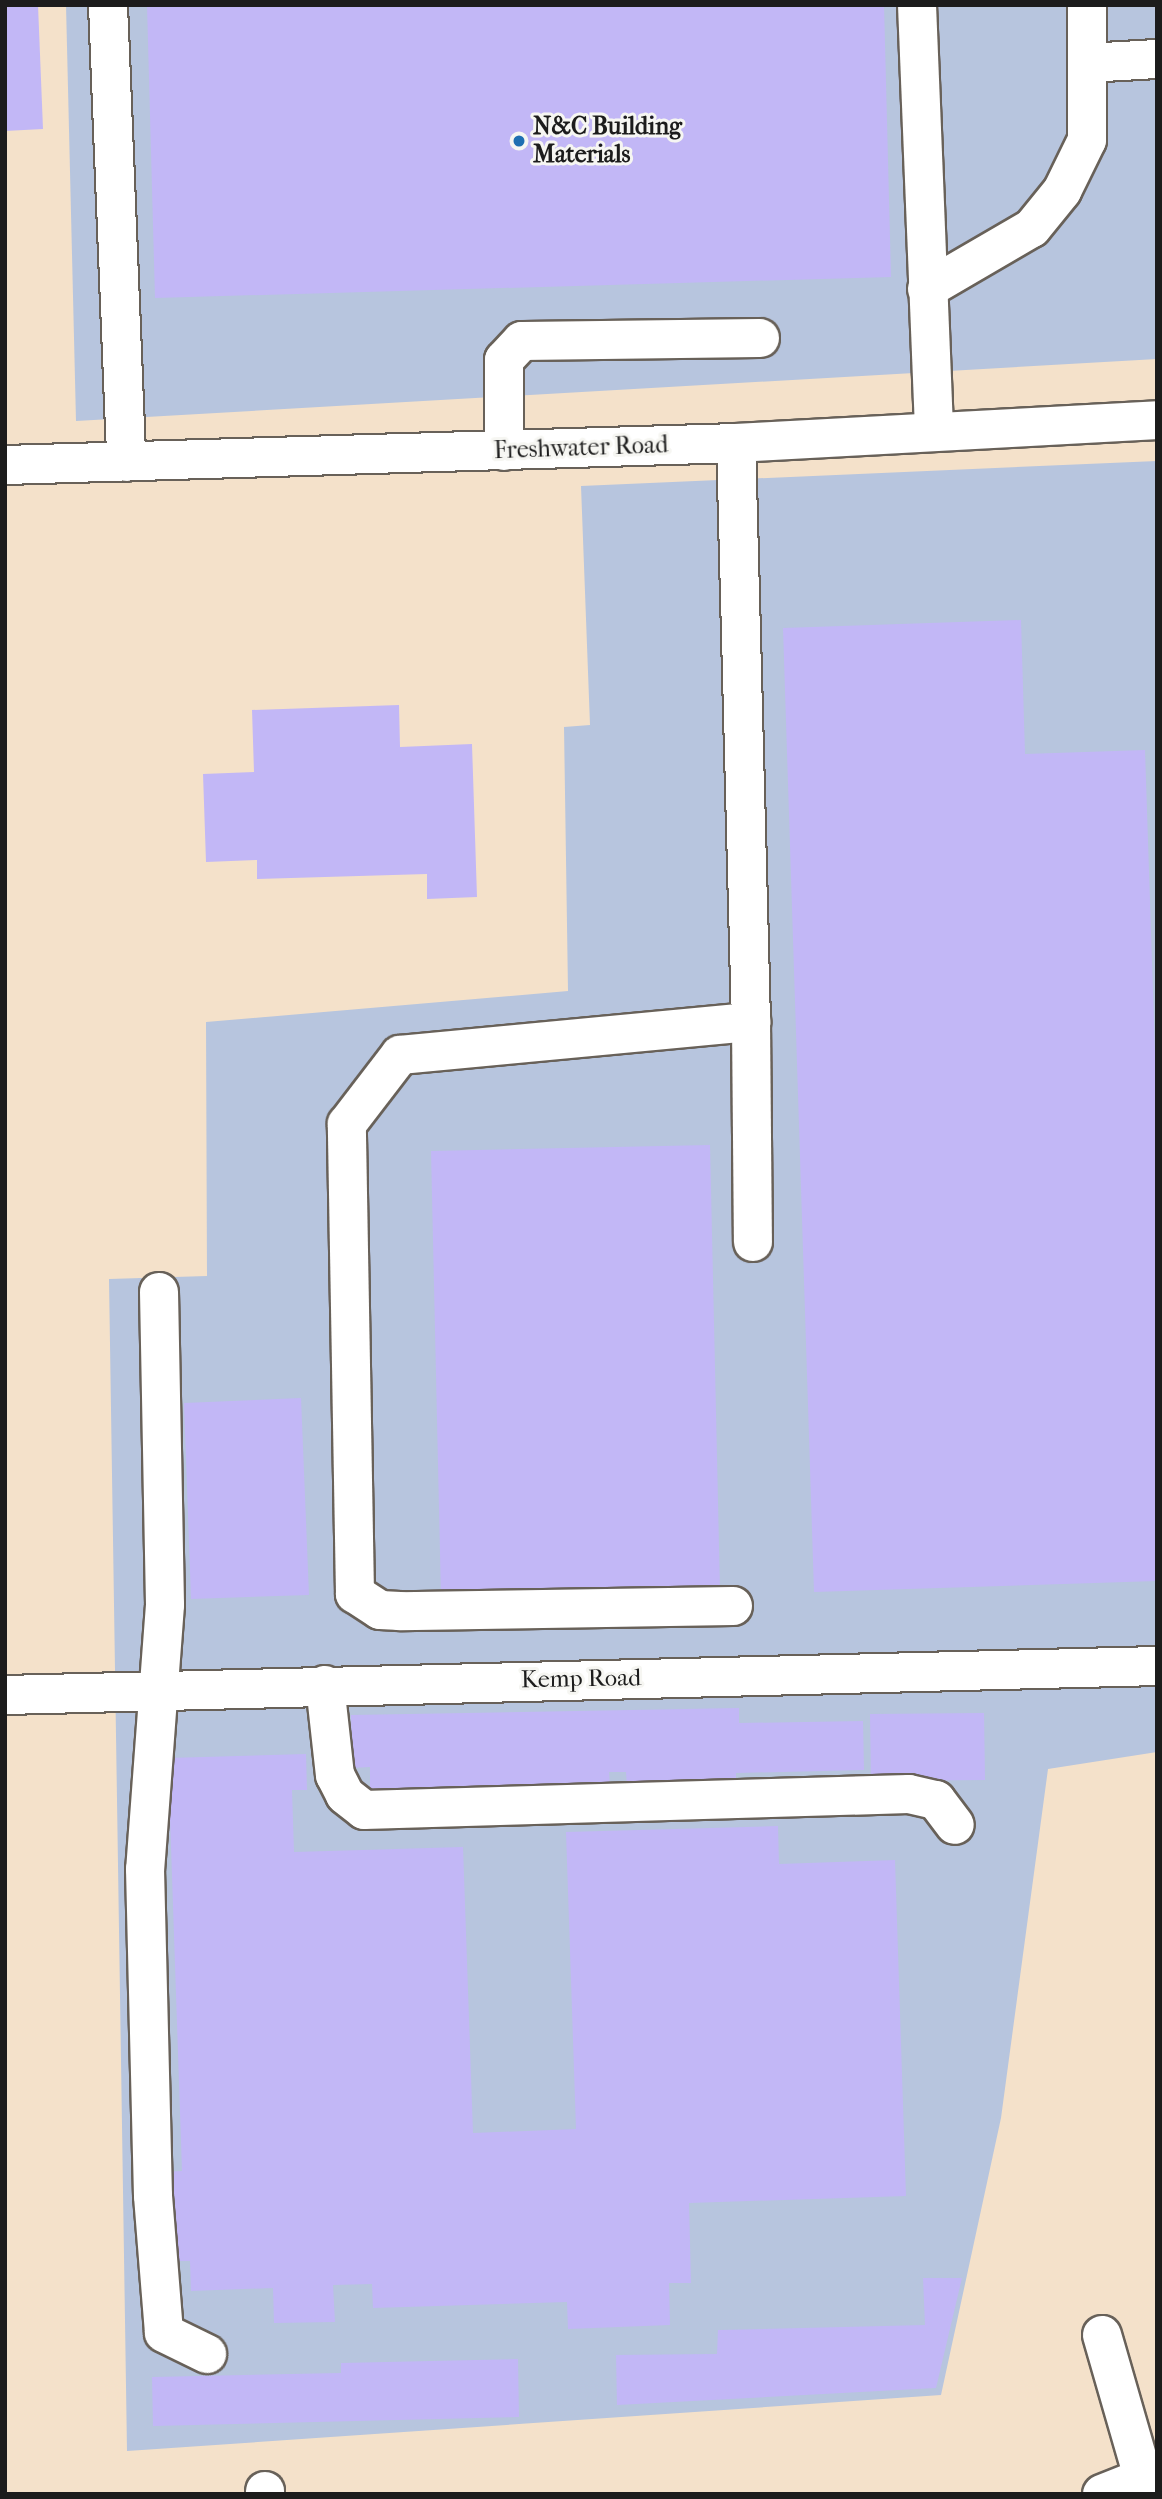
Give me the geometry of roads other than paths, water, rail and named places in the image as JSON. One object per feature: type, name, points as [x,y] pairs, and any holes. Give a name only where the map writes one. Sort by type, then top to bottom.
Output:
[{"type":"street","points":[[108,5],[125,462]]},
{"type":"street","points":[[917,5],[934,432]]},
{"type":"street","points":[[927,289],[1032,228],[1062,191],[1087,139],[1087,5]]},
{"type":"street","points":[[1087,63],[1157,59]]},
{"type":"street","points":[[504,451],[504,360],[522,341],[760,338]]},
{"type":"street","name":"Freshwater Road","points":[[5,466],[736,443],[1157,420]]},
{"type":"street","points":[[736,443],[751,1022],[753,1241]]},
{"type":"street","points":[[733,1606],[400,1611],[380,1610],[355,1594],[347,1125],[400,1055],[751,1022]]},
{"type":"street","points":[[159,1292],[164,1605],[145,1869],[155,2223],[164,2333],[207,2354]]},
{"type":"street","name":"Kemp Road","points":[[5,1695],[1157,1666]]},
{"type":"street","points":[[325,1685],[335,1775],[345,1795],[364,1810],[909,1794],[936,1800],[955,1825]]},
{"type":"street","points":[[1102,2335],[1150,2474],[1102,2494]]},
{"type":"place","name":"N&C Building Materials","points":[[519,141]]}]
